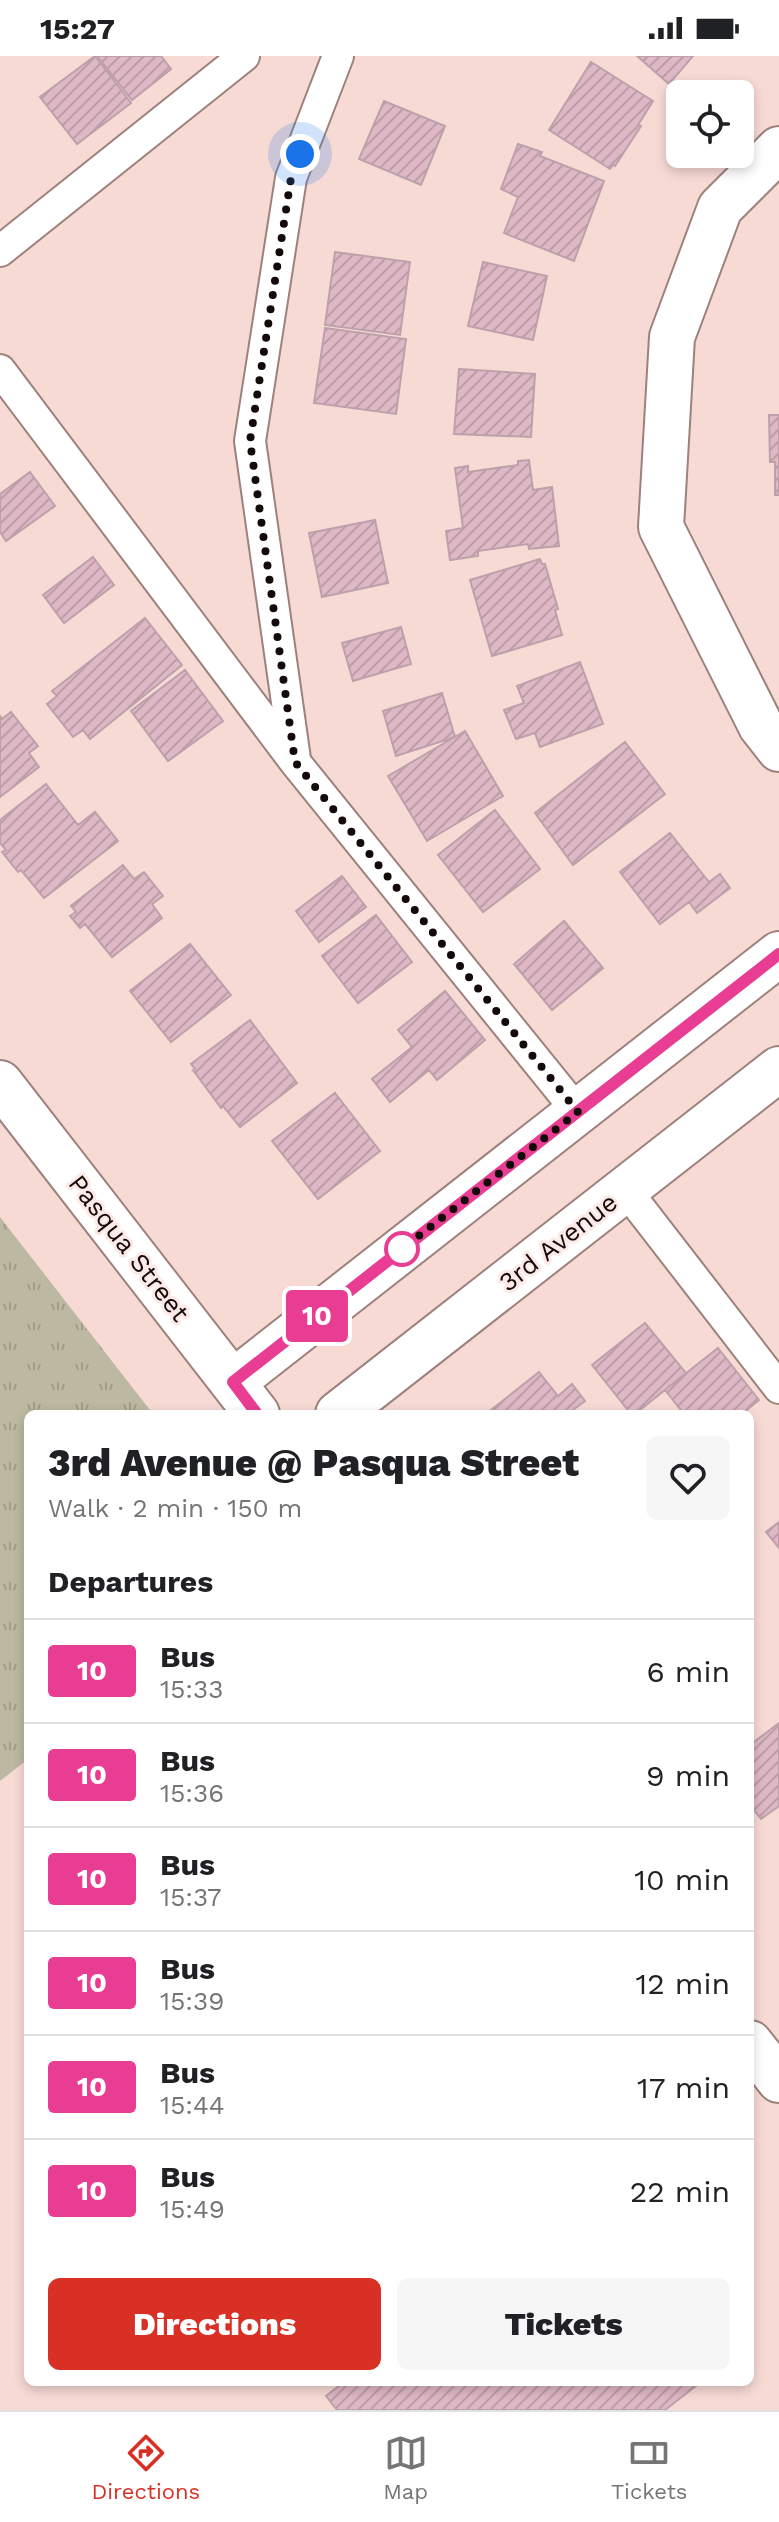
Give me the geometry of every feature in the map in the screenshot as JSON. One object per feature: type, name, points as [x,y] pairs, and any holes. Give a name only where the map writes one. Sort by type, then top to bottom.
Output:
[{"type":"street","points":[[779,149],[720,208],[672,337],[661,527],[761,726],[779,749]]},
{"type":"street","points":[[245,1398],[578,1112],[779,954]]},
{"type":"street","name":"3rd Avenue","points":[[343,1410],[779,1069]]},
{"type":"street","name":"Pasqua Street","points":[[0,1083],[245,1398]]},
{"type":"street","points":[[754,2048],[779,2080]]},
{"type":"lane","points":[[0,251],[244,56]]},
{"type":"lane","points":[[295,762],[250,441],[291,178],[338,56]]},
{"type":"lane","points":[[0,370],[295,762],[578,1112]]},
{"type":"lane","points":[[625,1189],[779,1388]]},
{"type":"green space","points":[[0,1217],[150,1410],[24,1410],[24,1762],[0,1781]]},
{"type":"building","points":[[95,56],[131,103],[77,144],[40,97]]},
{"type":"building","points":[[97,56],[161,56],[171,69],[132,100]]},
{"type":"building","points":[[637,56],[693,56],[672,80],[666,81]]},
{"type":"building","points":[[591,62],[653,101],[638,125],[641,126],[610,169],[549,130]]},
{"type":"building","points":[[384,101],[445,126],[421,185],[359,159]]},
{"type":"building","points":[[518,144],[604,181],[574,261],[504,233],[518,197],[501,189]]},
{"type":"building","points":[[335,252],[410,262],[400,335],[325,325]]},
{"type":"building","points":[[483,262],[547,276],[533,340],[468,326]]},
{"type":"building","points":[[325,328],[406,339],[396,414],[314,403]]},
{"type":"building","points":[[459,369],[535,374],[531,437],[454,434]]},
{"type":"building","points":[[769,415],[779,415],[779,495],[775,495],[775,462],[770,462]]},
{"type":"building","points":[[529,460],[533,490],[552,487],[559,546],[529,549],[528,544],[478,551],[478,556],[450,560],[446,531],[463,528],[455,468],[468,466],[468,472],[518,465],[518,461]]},
{"type":"building","points":[[30,472],[55,506],[6,541],[0,532],[0,494]]},
{"type":"building","points":[[375,520],[388,583],[322,597],[309,533]]},
{"type":"building","points":[[93,557],[114,585],[64,623],[43,595]]},
{"type":"building","points":[[540,559],[545,564],[562,635],[492,656],[470,580]]},
{"type":"building","points":[[145,618],[182,665],[90,739],[83,730],[73,737],[47,704],[57,696],[52,691]]},
{"type":"building","points":[[401,627],[411,664],[353,681],[342,643]]},
{"type":"building","points":[[580,662],[603,724],[540,747],[535,733],[516,739],[504,710],[524,703],[517,686]]},
{"type":"building","points":[[185,670],[223,721],[168,761],[131,711]]},
{"type":"building","points":[[442,693],[455,737],[396,756],[383,711]]},
{"type":"building","points":[[11,712],[38,746],[29,753],[39,767],[0,797],[0,716],[2,719]]},
{"type":"building","points":[[465,731],[503,796],[427,841],[388,776]]},
{"type":"building","points":[[625,742],[665,794],[573,865],[535,813]]},
{"type":"building","points":[[46,784],[78,825],[95,812],[118,841],[44,898],[2,852],[6,850],[0,843],[0,820]]},
{"type":"building","points":[[495,810],[540,869],[483,912],[438,855]]},
{"type":"building","points":[[670,833],[709,882],[720,874],[730,888],[697,913],[689,902],[660,924],[620,872]]},
{"type":"building","points":[[123,865],[134,879],[144,872],[163,896],[152,904],[162,918],[112,957],[85,924],[80,928],[70,916],[76,912],[71,906]]},
{"type":"building","points":[[342,876],[366,907],[319,942],[296,911]]},
{"type":"building","points":[[376,915],[412,962],[358,1003],[322,956]]},
{"type":"building","points":[[564,921],[603,968],[552,1010],[514,964]]},
{"type":"building","points":[[190,944],[231,995],[171,1042],[130,991]]},
{"type":"building","points":[[445,991],[485,1040],[437,1080],[429,1070],[390,1102],[372,1079],[412,1047],[398,1030]]},
{"type":"building","points":[[250,1020],[297,1083],[240,1127],[223,1106],[221,1108],[191,1064]]},
{"type":"building","points":[[335,1093],[380,1151],[318,1199],[272,1141]]},
{"type":"building","points":[[645,1323],[686,1373],[640,1410],[628,1410],[592,1365]]},
{"type":"building","points":[[718,1348],[759,1400],[747,1410],[681,1410],[665,1390]]},
{"type":"building","points":[[539,1372],[558,1396],[572,1384],[585,1401],[573,1410],[491,1410]]},
{"type":"building","points":[[779,1522],[779,1548],[766,1532]]},
{"type":"building","points":[[779,1723],[779,1806],[761,1819],[754,1810],[754,1742]]},
{"type":"building","points":[[339,2386],[696,2386],[665,2410],[337,2410],[326,2396]]},
{"type":"bus line","name":"10","points":[[254,1410],[233,1382],[779,954]]},
{"type":"route","points":[[300,154],[291,178],[250,441],[295,762],[578,1112],[402,1249]]}]
